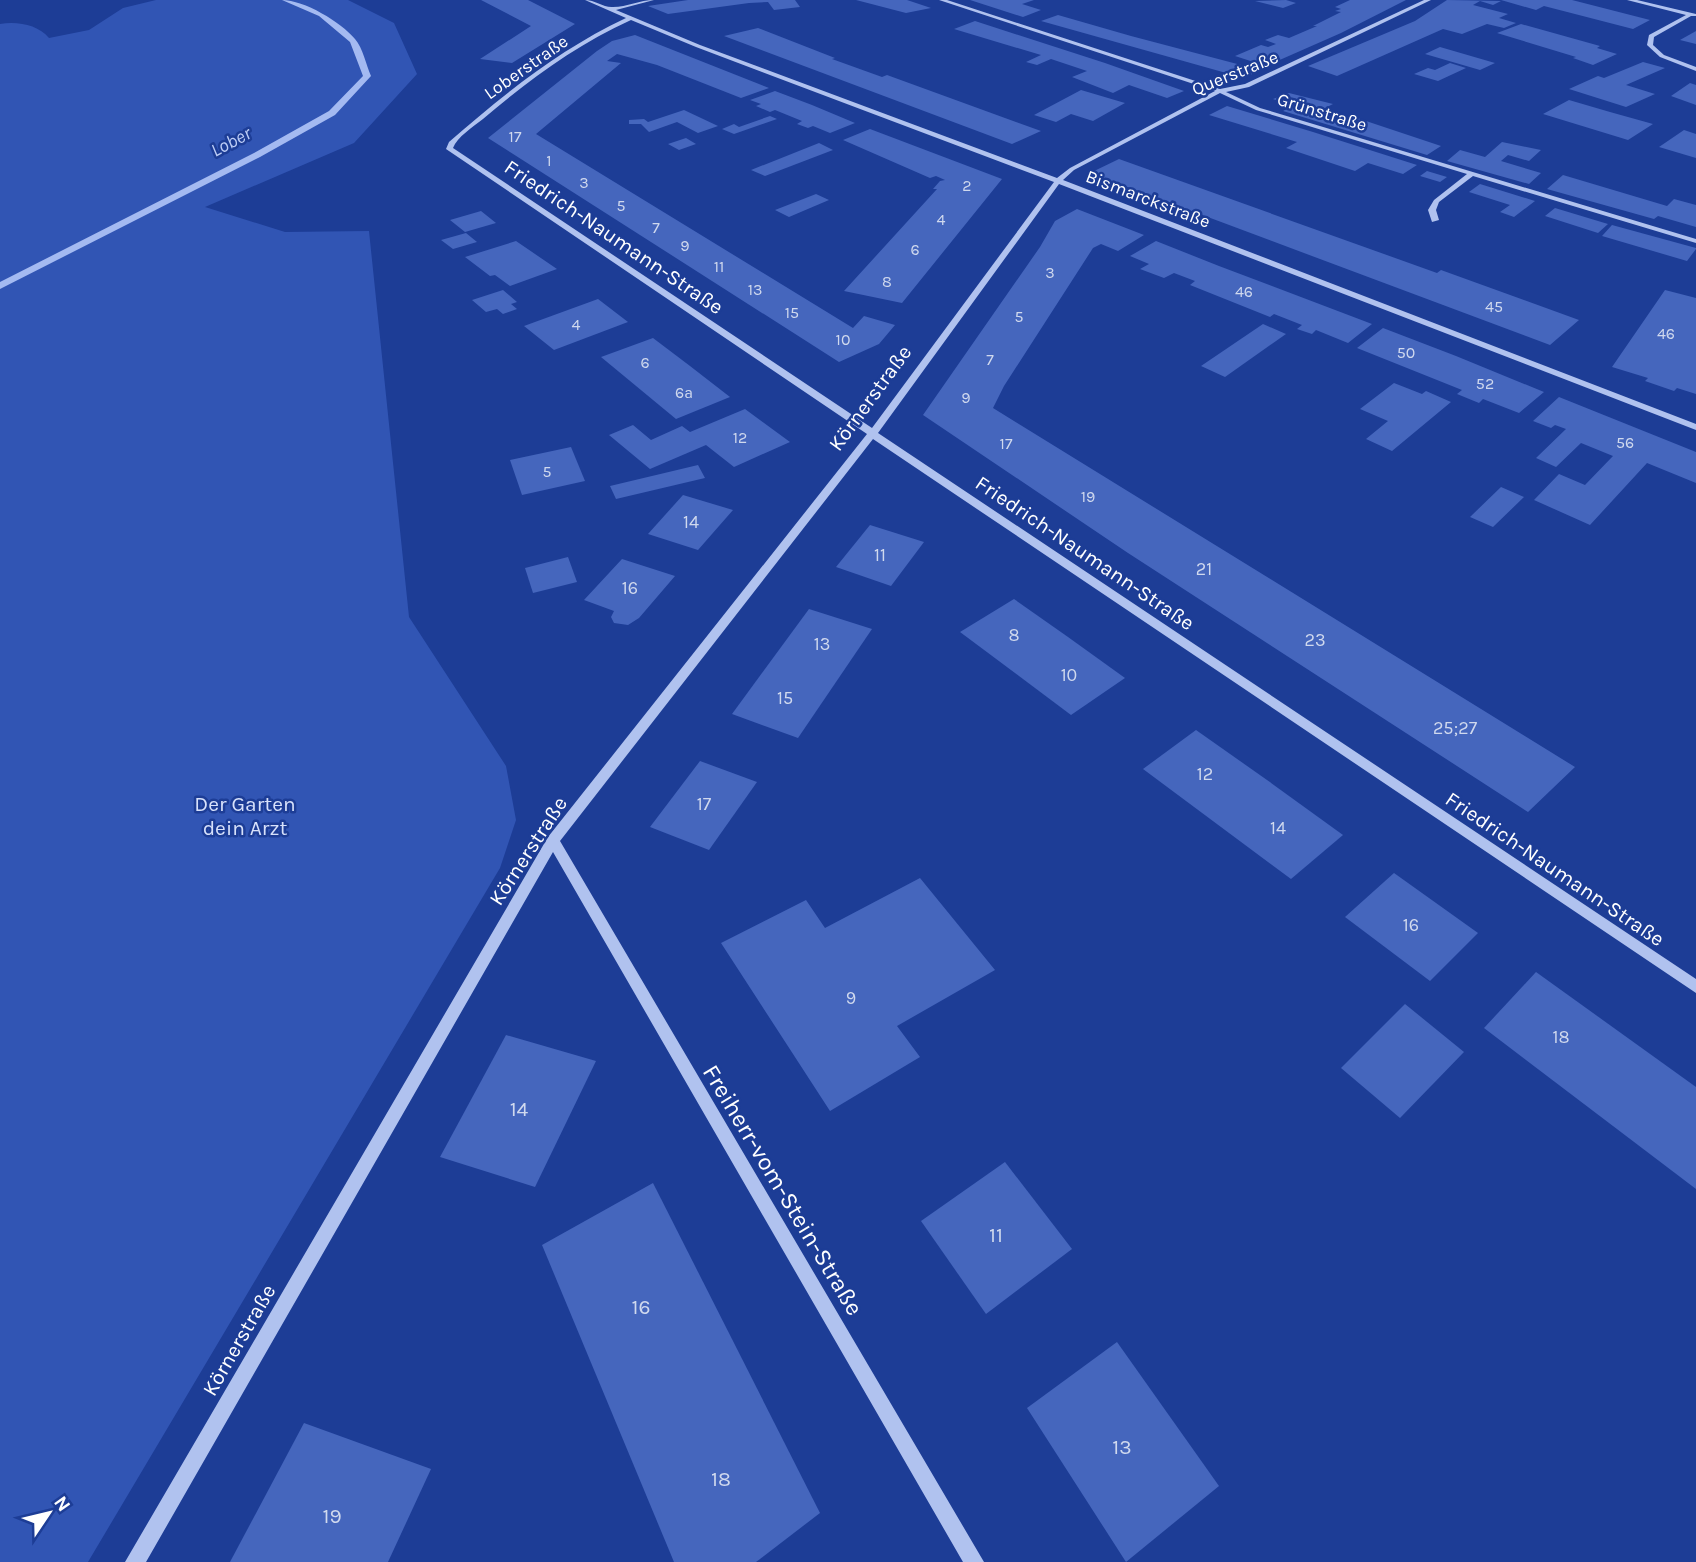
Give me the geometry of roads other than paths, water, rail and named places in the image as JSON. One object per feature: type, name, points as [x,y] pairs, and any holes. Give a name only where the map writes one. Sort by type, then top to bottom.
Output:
[{"type":"street","name":"Bismarckstraße","points":[[589,0],[698,46],[1058,181],[1696,427]]},
{"type":"street","points":[[613,9],[651,0]]},
{"type":"street","name":"Grünstraße","points":[[942,0],[1220,91],[1258,109],[1696,241]]},
{"type":"street","name":"Querstraße","points":[[1058,181],[1072,169],[1220,91],[1247,86],[1428,0]]},
{"type":"street","points":[[1630,0],[1694,13]]},
{"type":"street","points":[[1660,0],[1694,13]]},
{"type":"street","points":[[1694,13],[1651,36],[1650,44],[1662,56],[1696,69]]},
{"type":"street","name":"Loberstraße","points":[[451,152],[449,149],[452,143],[497,103],[542,70],[632,17]]},
{"type":"street","name":"Friedrich-Naumann-Straße","points":[[451,152],[1696,987]]},
{"type":"street","points":[[1435,220],[1432,210],[1436,201],[1471,174]]},
{"type":"street","name":"Körnerstraße","points":[[135,1562],[554,841],[872,434],[1058,181]]},
{"type":"street","name":"Freiherr-vom-Stein-Straße","points":[[554,841],[974,1562]]},
{"type":"waterway","name":"Lober","points":[[0,286],[257,155],[332,113],[367,76],[353,41],[321,15],[285,0]]},
{"type":"park label","name":"Der Garten dein Arzt","points":[[245,816]]}]
